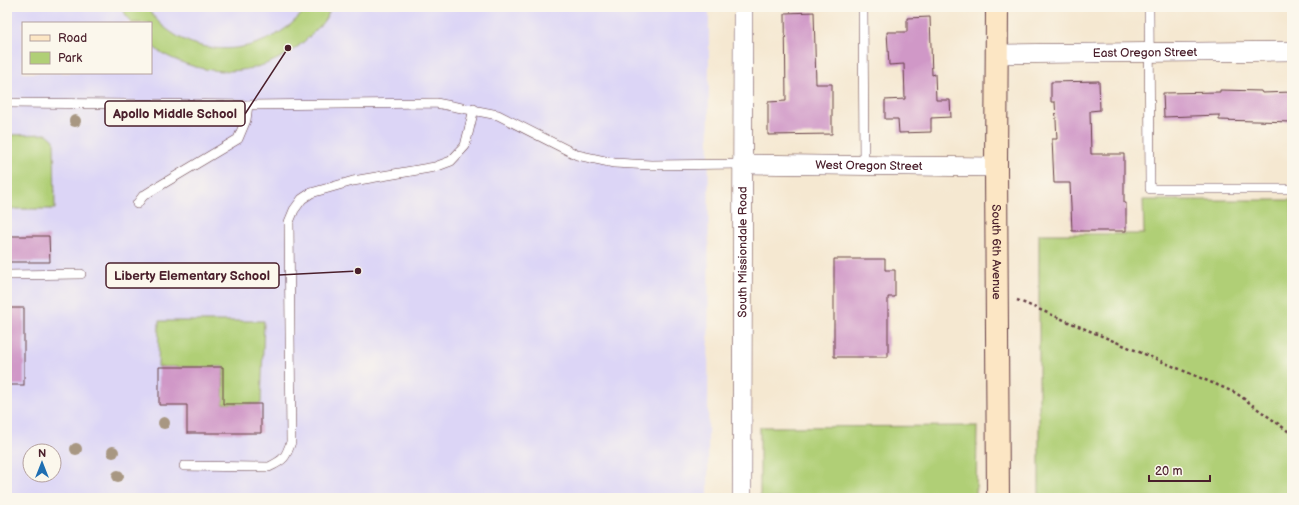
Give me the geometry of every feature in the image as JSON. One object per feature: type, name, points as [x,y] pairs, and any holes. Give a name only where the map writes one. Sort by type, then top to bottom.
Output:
[{"type":"street","name":"South Missiondale Road","points":[[742,498],[743,7]]},
{"type":"street","name":"South 6th Avenue","points":[[997,7],[996,167],[998,498]]},
{"type":"street","name":"East Oregon Street","points":[[997,54],[1292,51]]},
{"type":"street","name":"West Oregon Street","points":[[742,164],[996,167]]},
{"type":"lane","points":[[864,7],[864,165]]},
{"type":"lane","points":[[1149,7],[1150,189],[1292,189]]},
{"type":"lane","points":[[7,103],[248,105],[436,103],[474,109],[498,115],[578,155],[614,163],[651,165],[742,164]]},
{"type":"lane","points":[[137,204],[143,196],[151,190],[238,139],[246,120],[248,105]]},
{"type":"lane","points":[[184,466],[269,467],[280,462],[287,456],[292,442],[289,222],[294,210],[302,199],[311,193],[353,182],[435,167],[451,161],[465,146],[474,109]]},
{"type":"lane","points":[[7,275],[80,274]]},
{"type":"path","points":[[997,291],[1236,393],[1292,434]]},
{"type":"shaded area","points":[[7,7],[709,7],[708,498],[7,498]]},
{"type":"green space","points":[[121,7],[147,7],[163,26],[182,39],[204,46],[226,49],[249,46],[271,38],[290,25],[307,7],[331,7],[326,18],[318,28],[299,46],[269,63],[254,68],[237,71],[203,69],[172,58],[152,46],[152,22],[130,22]]},
{"type":"green space","points":[[47,134],[54,140],[55,209],[7,209],[7,135]]},
{"type":"green space","points":[[1143,200],[1292,200],[1292,498],[1039,498],[1039,234],[1144,234]]},
{"type":"green space","points":[[159,321],[264,321],[261,404],[223,404],[224,367],[158,367]]},
{"type":"green space","points":[[977,426],[976,498],[760,498],[760,427]]},
{"type":"building","points":[[814,12],[816,84],[832,84],[832,134],[768,135],[768,102],[786,101],[785,13]]},
{"type":"building","points":[[930,17],[932,75],[935,74],[936,100],[950,100],[951,117],[931,118],[931,132],[899,133],[898,119],[885,119],[885,100],[905,99],[904,64],[889,65],[887,32],[907,32],[907,18]]},
{"type":"building","points":[[1099,81],[1100,110],[1090,111],[1091,154],[1124,154],[1124,203],[1126,203],[1126,231],[1072,231],[1070,183],[1054,183],[1052,139],[1057,139],[1055,102],[1051,102],[1051,82]]},
{"type":"building","points":[[1220,90],[1261,91],[1262,93],[1292,92],[1292,122],[1219,120],[1219,115],[1164,117],[1163,93],[1220,92]]},
{"type":"building","points":[[7,236],[49,236],[50,262],[7,262]]},
{"type":"building","points":[[834,259],[885,259],[885,270],[895,270],[895,297],[888,297],[888,357],[834,357]]},
{"type":"building","points":[[7,308],[24,308],[24,385],[7,385]]},
{"type":"building","points":[[159,367],[223,367],[223,404],[261,404],[261,433],[187,433],[187,405],[159,405]]},
{"type":"place","name":"Apollo Middle School","points":[[288,48]]},
{"type":"place","name":"Liberty Elementary School","points":[[358,271]]}]
